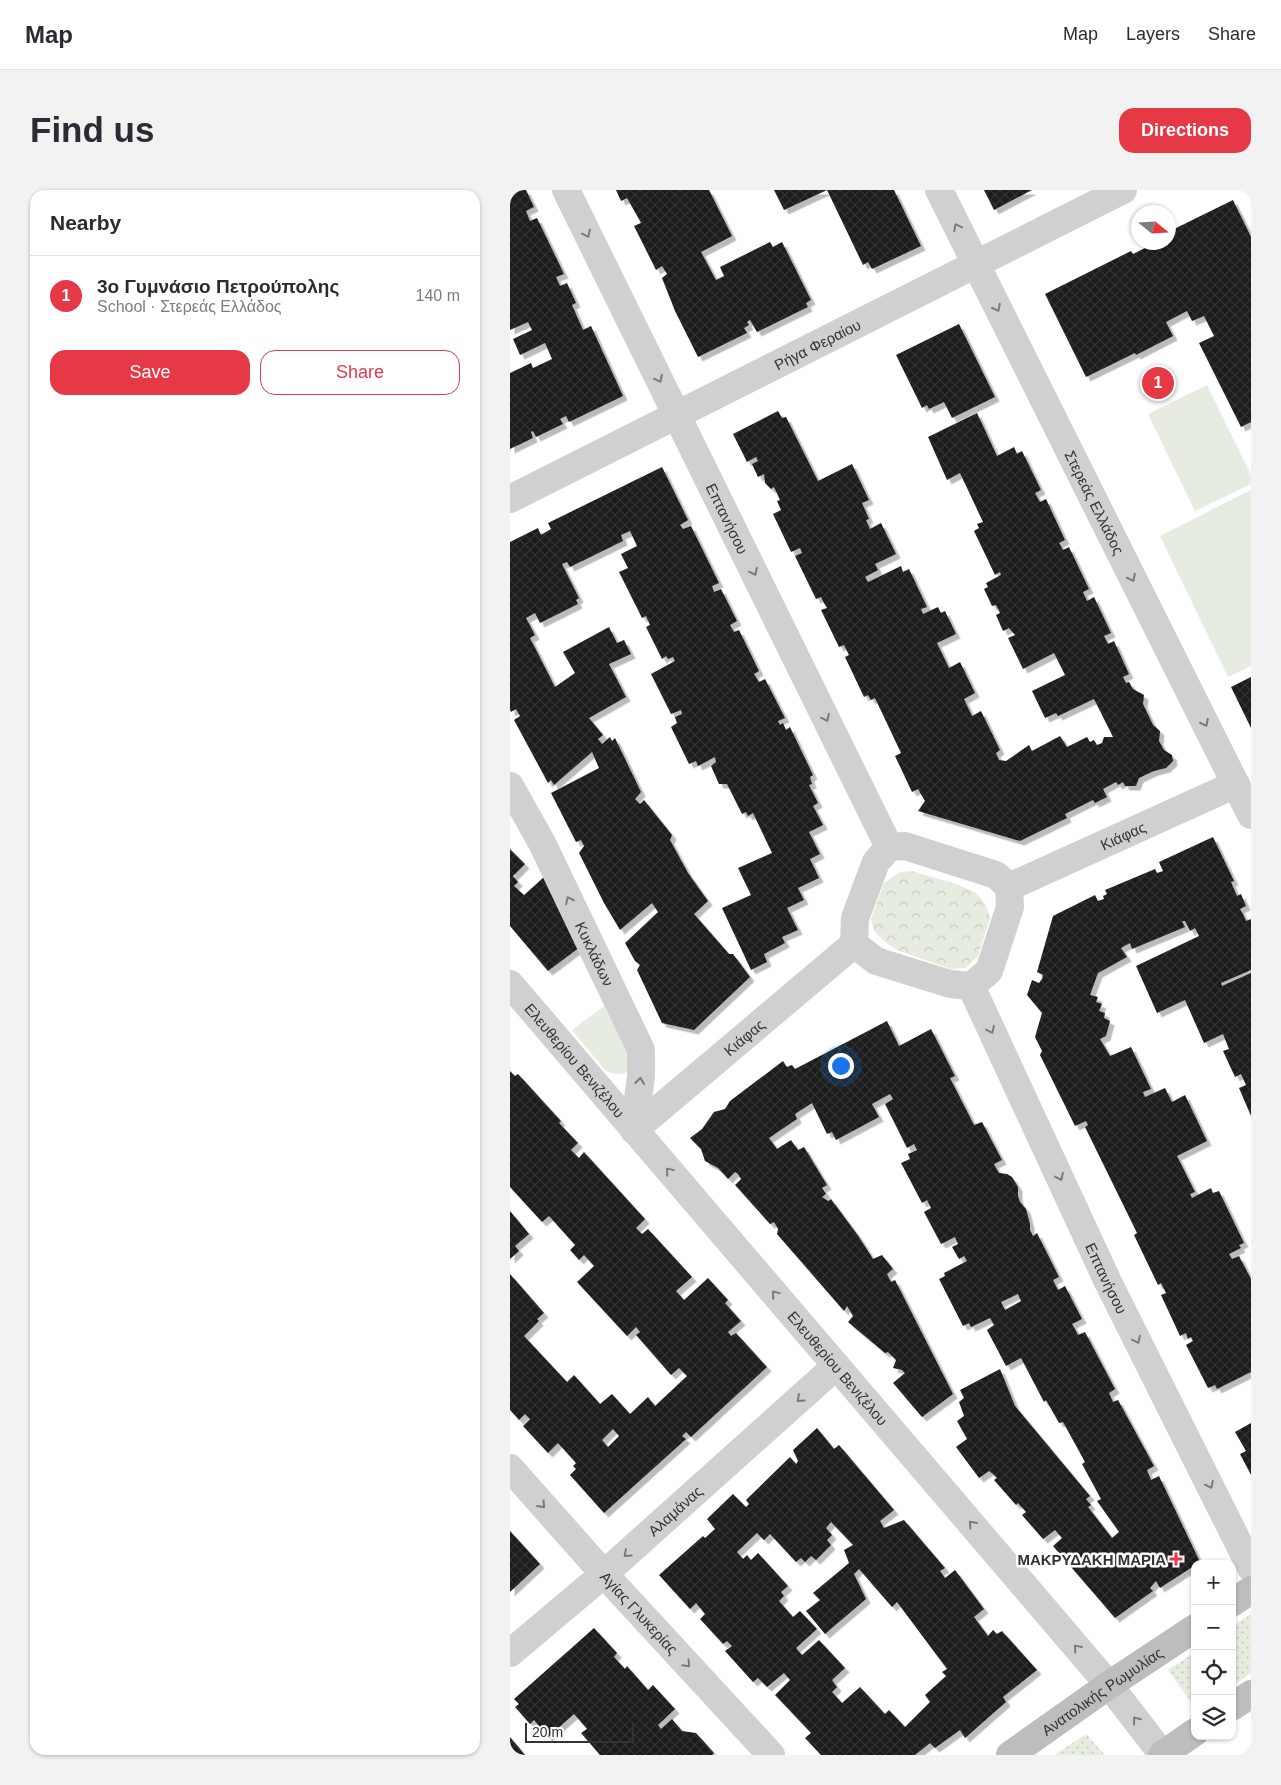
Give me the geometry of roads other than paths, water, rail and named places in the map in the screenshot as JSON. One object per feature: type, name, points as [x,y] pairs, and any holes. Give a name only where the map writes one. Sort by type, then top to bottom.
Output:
[{"type":"main road","points":[[1236,1600],[1251,1590]]},
{"type":"main road","name":"Ανατολικής Ρωμυλίας","points":[[1010,1755],[1109,1685],[1191,1631]]},
{"type":"main road","points":[[1236,1704],[1251,1694]]},
{"type":"main road","points":[[1162,1755],[1191,1735]]},
{"type":"street","name":"Επτανήσου","points":[[566,190],[889,847]]},
{"type":"street","name":"Στερεάς Ελλάδος","points":[[939,190],[1251,815]]},
{"type":"street","name":"Ρήγα Φεραίου","points":[[510,498],[1123,190]]},
{"type":"street","name":"Κιάφας","points":[[1009,887],[1236,784]]},
{"type":"street","name":"Κυκλάδων","points":[[510,786],[542,843],[641,1050],[641,1076],[634,1130]]},
{"type":"street","points":[[905,846],[996,874],[1009,887],[1010,907],[989,971],[971,986],[950,984],[876,961],[854,944],[855,918],[858,909],[876,862],[889,847],[905,846]]},
{"type":"street","name":"Κιάφας","points":[[634,1130],[854,944]]},
{"type":"street","name":"Ελευθερίου Βενιζέλου","points":[[510,984],[1109,1685],[1162,1755]]},
{"type":"street","name":"Επτανήσου","points":[[971,986],[1108,1282],[1251,1568]]},
{"type":"street","name":"Αλαμάνας","points":[[510,1653],[604,1574],[836,1366]]},
{"type":"street","name":"Αγίας Γλυκερίας","points":[[510,1468],[604,1574],[771,1755]]},
{"type":"place","name":"3ο Γυμνάσιο Πετρούπολης","points":[[1158,383]]},
{"type":"place","name":"ΜΑΚΡΥΔΑΚΗ ΜΑΡΙΑ","points":[[1176,1559]]}]
